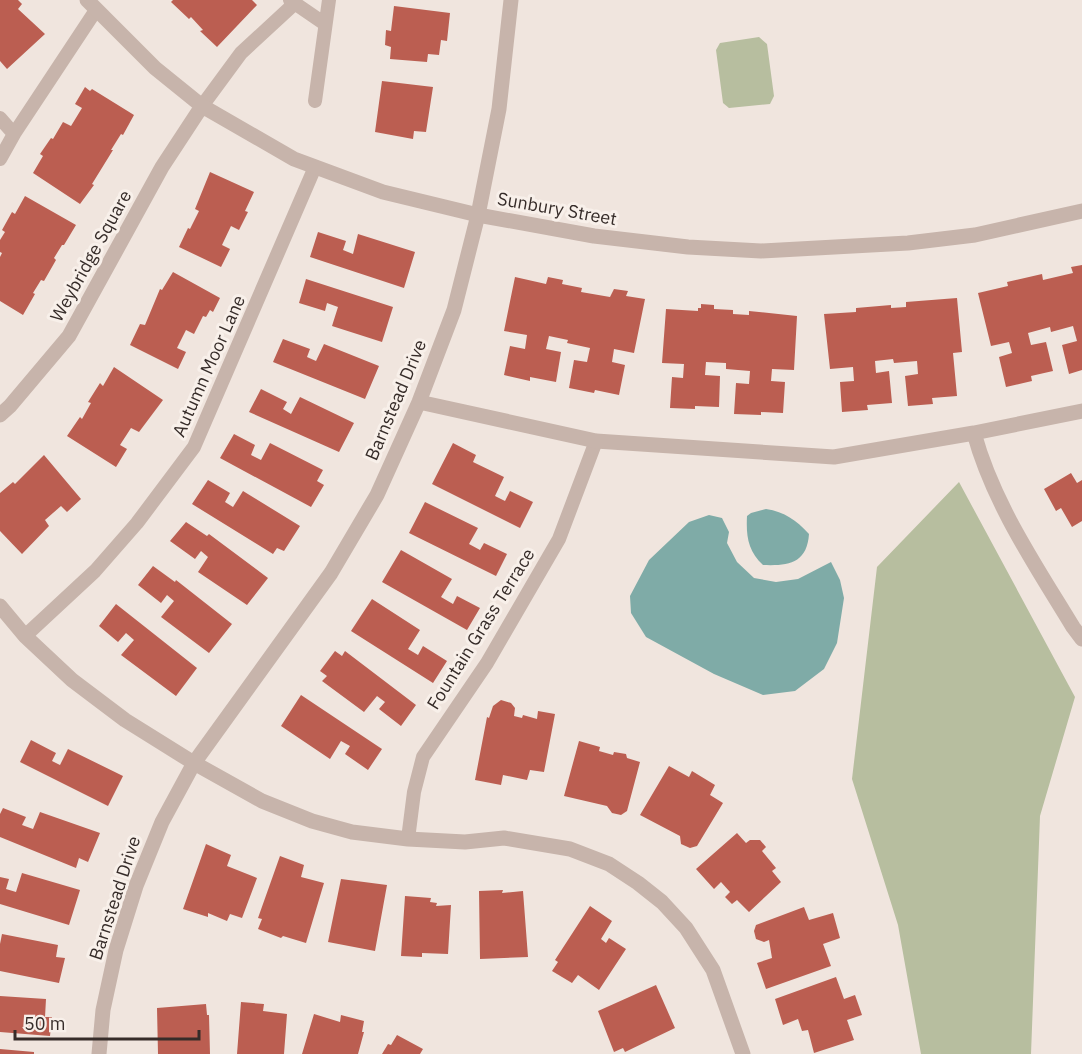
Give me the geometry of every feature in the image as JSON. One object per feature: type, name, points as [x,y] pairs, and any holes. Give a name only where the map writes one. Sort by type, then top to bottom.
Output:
[{"type":"street","name":"Barnstead Drive","points":[[99,1054],[103,1010],[116,950],[136,886],[162,822],[194,763],[331,573],[377,495],[419,402],[454,310],[478,215],[499,109],[511,0]]},
{"type":"street","name":"Sunbury Street","points":[[92,5],[155,68],[202,106],[294,159],[383,192],[478,215],[594,236],[688,247],[761,251],[908,243],[975,235],[1082,211]]},
{"type":"street","name":"Weybridge Square","points":[[0,415],[69,336],[162,167],[202,106]]},
{"type":"street","points":[[419,402],[596,441],[834,457],[974,433],[1082,411]]},
{"type":"street","points":[[974,433],[982,462],[1007,514],[1082,639]]},
{"type":"street","points":[[0,606],[25,636],[72,680],[125,720],[194,763],[262,801],[312,821],[352,832],[408,839],[465,842],[504,838],[570,849],[609,864],[662,902],[686,928],[712,970],[743,1054]]},
{"type":"lane","points":[[315,101],[329,0]]},
{"type":"lane","points":[[202,106],[241,53],[292,2],[326,24]]},
{"type":"lane","points":[[0,159],[92,5]]},
{"type":"lane","points":[[0,118],[14,134]]},
{"type":"lane","name":"Autumn Moor Lane","points":[[25,636],[95,571],[136,523],[194,447],[315,167]]},
{"type":"lane","name":"Fountain Grass Terrace","points":[[408,839],[414,792],[423,757],[487,663],[559,539],[596,441]]},
{"type":"green space","points":[[759,37],[767,44],[774,96],[770,104],[729,108],[723,103],[716,50],[720,43]]},
{"type":"green space","points":[[959,482],[1075,697],[1040,816],[1031,1054],[921,1054],[898,925],[852,779],[877,567]]},
{"type":"water","points":[[766,509],[790,517],[809,534],[805,551],[795,561],[781,565],[763,565],[751,549],[747,516]]},
{"type":"water","points":[[709,515],[722,518],[729,532],[727,543],[737,562],[754,578],[776,582],[798,579],[831,562],[840,580],[844,598],[837,643],[824,669],[795,691],[763,695],[714,674],[646,637],[631,613],[630,596],[649,560],[689,522]]},
{"type":"building","points":[[0,0],[18,0],[22,4],[18,9],[45,34],[7,69],[0,61]]},
{"type":"building","points":[[173,0],[252,0],[257,5],[217,47],[200,31],[203,30],[191,17],[189,19],[171,2]]},
{"type":"building","points":[[394,6],[450,13],[447,41],[441,40],[439,55],[428,54],[427,62],[390,59],[391,47],[385,45],[386,30],[391,31]]},
{"type":"building","points":[[382,81],[433,87],[426,132],[414,131],[413,139],[375,132]]},
{"type":"building","points":[[85,87],[134,115],[111,150],[113,150],[92,184],[94,185],[80,204],[33,173],[43,156],[40,154],[51,138],[53,139],[63,122],[71,126],[82,108],[75,104]]},
{"type":"building","points":[[210,172],[254,192],[239,230],[231,226],[222,245],[230,249],[221,267],[179,247],[199,211],[195,209]]},
{"type":"building","points":[[25,196],[76,225],[54,258],[56,260],[44,281],[41,280],[33,293],[35,294],[23,315],[0,301],[0,257],[2,253],[0,252],[0,240],[5,232],[2,230],[12,212],[15,214]]},
{"type":"building","points":[[318,232],[346,241],[343,250],[353,254],[358,234],[415,252],[404,288],[310,257]]},
{"type":"building","points":[[1082,265],[1082,370],[1069,374],[1062,345],[1077,341],[1073,326],[1051,332],[1050,327],[1028,333],[1031,345],[1046,342],[1053,371],[1031,376],[1032,381],[1006,387],[999,357],[1012,353],[1009,342],[991,346],[978,293],[1008,286],[1007,282],[1042,274],[1043,280],[1073,273],[1071,267]]},
{"type":"building","points":[[173,272],[220,298],[213,312],[210,310],[206,317],[203,316],[194,334],[186,330],[177,348],[186,352],[178,369],[130,345],[140,324],[145,325],[160,289],[162,290]]},
{"type":"building","points":[[515,277],[546,284],[548,277],[563,280],[562,284],[582,288],[581,292],[610,297],[614,289],[628,291],[626,296],[645,299],[634,353],[614,349],[612,362],[625,365],[619,395],[569,388],[574,360],[587,362],[590,348],[549,336],[546,349],[561,352],[556,382],[530,377],[530,381],[504,375],[510,346],[525,349],[527,335],[504,331]]},
{"type":"building","points":[[306,279],[393,307],[382,342],[332,326],[338,307],[327,303],[325,311],[299,303]]},
{"type":"building","points":[[957,298],[962,352],[953,353],[957,396],[932,398],[933,404],[908,406],[905,376],[918,374],[917,361],[894,363],[893,359],[875,361],[876,373],[889,371],[892,403],[867,405],[868,410],[842,412],[840,382],[854,381],[853,367],[830,369],[824,314],[856,312],[856,308],[891,305],[891,308],[906,307],[906,302]]},
{"type":"building","points":[[701,304],[714,305],[714,309],[733,310],[733,314],[749,315],[749,311],[797,316],[794,370],[772,369],[771,381],[785,382],[783,413],[734,414],[736,383],[749,384],[750,371],[726,369],[726,363],[706,362],[705,375],[720,376],[719,407],[670,408],[672,377],[683,378],[684,364],[662,363],[666,309],[698,311]]},
{"type":"building","points":[[283,339],[310,349],[307,357],[316,361],[324,344],[379,366],[365,399],[273,362]]},
{"type":"building","points":[[114,367],[163,400],[139,432],[131,428],[120,445],[127,449],[116,467],[67,436],[80,417],[82,419],[91,403],[88,402],[100,383],[103,386]]},
{"type":"building","points":[[261,389],[287,402],[283,409],[291,414],[300,397],[354,423],[339,452],[249,412]]},
{"type":"building","points":[[234,434],[255,445],[251,455],[261,460],[270,443],[323,470],[317,481],[324,485],[311,507],[220,458]]},
{"type":"building","points":[[453,443],[476,455],[473,462],[504,477],[495,496],[505,501],[510,491],[533,502],[520,528],[432,484]]},
{"type":"building","points":[[44,455],[81,499],[67,512],[61,506],[45,520],[49,526],[22,554],[0,531],[0,493],[13,482],[15,484]]},
{"type":"building","points":[[1071,473],[1077,483],[1082,480],[1082,521],[1072,527],[1061,508],[1056,511],[1044,489]]},
{"type":"building","points":[[208,480],[230,493],[225,502],[233,507],[243,491],[300,526],[284,551],[277,548],[273,554],[192,504]]},
{"type":"building","points":[[425,502],[478,528],[469,544],[480,550],[484,543],[507,554],[496,576],[409,533]]},
{"type":"building","points":[[186,522],[207,536],[209,534],[268,578],[247,605],[198,572],[208,557],[201,551],[195,559],[170,541]]},
{"type":"building","points":[[401,550],[452,579],[441,597],[453,604],[457,596],[480,608],[467,630],[382,582]]},
{"type":"building","points":[[153,566],[175,582],[176,580],[232,624],[209,653],[161,617],[174,601],[167,595],[161,603],[138,585]]},
{"type":"building","points":[[372,599],[420,630],[408,649],[418,655],[423,646],[447,661],[433,683],[351,631]]},
{"type":"building","points":[[116,604],[197,668],[176,696],[121,655],[134,640],[126,633],[118,642],[99,626]]},
{"type":"building","points":[[335,651],[342,656],[345,651],[416,705],[401,726],[379,709],[385,702],[377,696],[364,712],[322,681],[327,676],[320,671]]},
{"type":"building","points":[[301,695],[382,749],[368,770],[345,754],[350,746],[341,741],[330,759],[281,726]]},
{"type":"building","points":[[501,700],[511,703],[515,708],[514,716],[522,718],[523,715],[537,719],[538,711],[555,714],[544,772],[530,770],[527,780],[503,775],[501,785],[475,780],[487,717],[489,718],[493,706]]},
{"type":"building","points":[[31,740],[56,753],[52,761],[60,765],[68,749],[123,776],[108,806],[20,762]]},
{"type":"building","points":[[579,741],[600,747],[599,751],[613,755],[614,752],[626,754],[627,758],[640,762],[627,811],[621,815],[612,813],[607,806],[564,796]]},
{"type":"building","points":[[669,766],[689,777],[692,771],[715,785],[710,795],[723,803],[697,846],[690,848],[681,844],[680,836],[640,815]]},
{"type":"building","points":[[3,808],[26,817],[22,825],[33,829],[40,812],[100,833],[88,862],[79,858],[76,868],[0,837],[0,814]]},
{"type":"building","points":[[737,833],[746,843],[750,840],[760,840],[766,847],[762,851],[776,868],[772,871],[781,882],[749,912],[737,900],[732,904],[725,897],[730,892],[721,882],[714,889],[696,869]]},
{"type":"building","points":[[206,844],[231,855],[227,866],[257,878],[242,918],[230,914],[227,921],[208,913],[208,917],[183,909]]},
{"type":"building","points":[[280,856],[304,865],[301,877],[324,883],[306,943],[283,936],[281,938],[258,929],[262,919],[258,918]]},
{"type":"building","points":[[22,873],[80,890],[69,925],[0,904],[0,877],[9,879],[6,889],[16,892]]},
{"type":"building","points":[[341,879],[387,885],[375,951],[328,942]]},
{"type":"building","points":[[503,890],[502,893],[523,891],[528,957],[480,959],[479,891]]},
{"type":"building","points":[[405,896],[431,898],[430,902],[437,903],[436,906],[451,905],[448,954],[422,953],[422,957],[401,956]]},
{"type":"building","points":[[590,906],[612,921],[601,939],[606,943],[609,938],[626,949],[599,990],[578,975],[572,983],[552,971],[558,962],[555,960]]},
{"type":"building","points":[[804,907],[809,920],[833,913],[840,938],[823,944],[831,966],[766,989],[757,963],[772,958],[769,940],[764,942],[756,939],[754,931],[756,925]]},
{"type":"building","points":[[2,934],[58,945],[56,957],[65,958],[59,983],[0,971]]},
{"type":"building","points":[[836,977],[844,999],[855,995],[862,1015],[847,1020],[854,1040],[814,1053],[808,1030],[802,1031],[798,1019],[783,1025],[775,999]]},
{"type":"building","points":[[656,985],[675,1028],[625,1052],[623,1048],[614,1052],[598,1011]]},
{"type":"building","points":[[0,996],[46,999],[45,1017],[52,1017],[50,1036],[0,1032]]},
{"type":"building","points":[[241,1002],[264,1004],[263,1011],[287,1014],[284,1054],[237,1054]]},
{"type":"building","points":[[206,1004],[207,1015],[209,1015],[210,1054],[158,1054],[157,1008]]},
{"type":"building","points":[[314,1014],[340,1022],[341,1015],[364,1021],[362,1032],[364,1032],[358,1054],[302,1054]]},
{"type":"building","points":[[397,1035],[423,1049],[420,1054],[382,1054]]},
{"type":"building","points":[[0,1049],[34,1052],[34,1054],[0,1054]]}]
